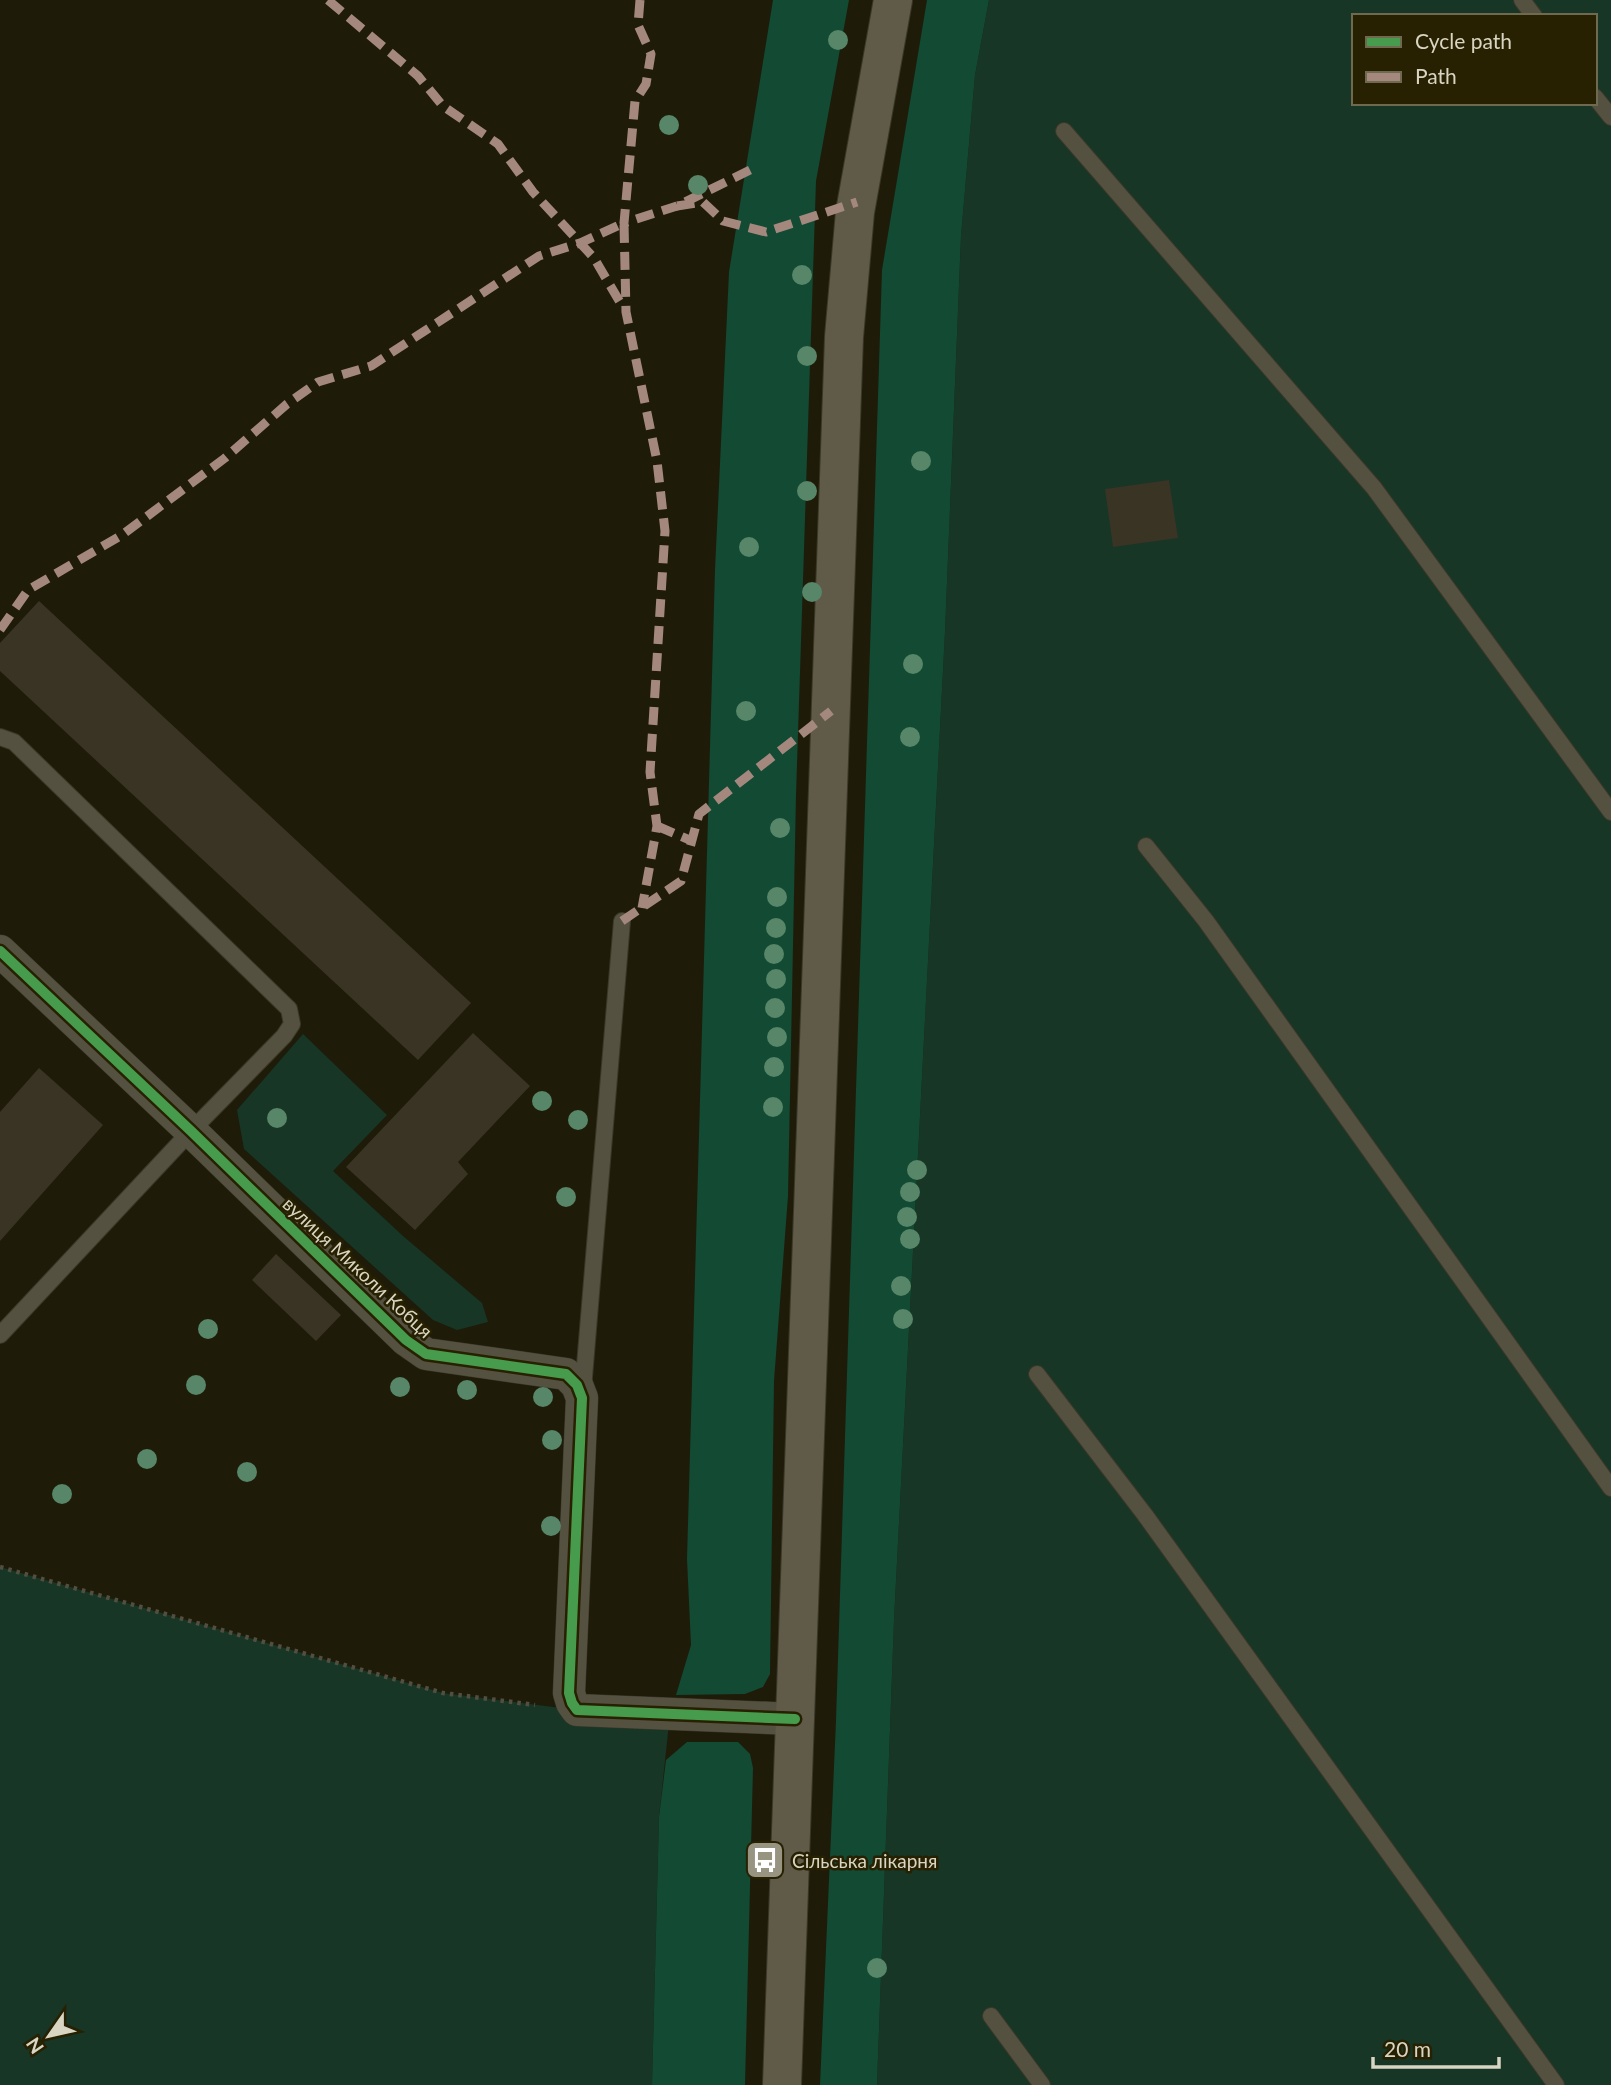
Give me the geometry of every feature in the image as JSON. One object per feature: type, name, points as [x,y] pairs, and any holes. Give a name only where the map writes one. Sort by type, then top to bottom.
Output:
[{"type":"main road","points":[[782,2085],[844,338],[855,212],[893,0]]},
{"type":"street","name":"вулиця Миколи Кобця","points":[[0,951],[191,1131],[406,1340],[426,1354],[566,1374],[577,1385],[582,1398]]},
{"type":"street","points":[[582,1398],[569,1693],[572,1703],[578,1710],[796,1719]]},
{"type":"lane","points":[[1597,100],[1611,117]]},
{"type":"lane","points":[[1064,131],[1374,488],[1611,812]]},
{"type":"lane","points":[[0,737],[14,742],[289,1009],[292,1024],[284,1036],[0,1335]]},
{"type":"lane","points":[[1146,846],[1206,921],[1611,1489]]},
{"type":"lane","points":[[582,1398],[622,921]]},
{"type":"lane","points":[[1037,1374],[1145,1515],[1556,2085]]},
{"type":"lane","points":[[991,2016],[1042,2085]]},
{"type":"path","points":[[0,1567],[443,1693],[578,1710]]},
{"type":"green space","points":[[773,0],[849,0],[816,181],[796,795],[788,1196],[774,1381],[770,1674],[763,1687],[745,1694],[676,1695],[691,1645],[687,1559],[715,570],[729,272]]},
{"type":"green space","points":[[927,0],[989,0],[975,75],[961,236],[945,632],[894,1620],[877,2085],[820,2085],[836,1721],[882,270]]},
{"type":"green space","points":[[989,0],[1611,0],[1611,2085],[877,2085],[894,1620],[945,632],[961,236],[975,75]]},
{"type":"green space","points":[[303,1034],[387,1115],[333,1171],[403,1236],[482,1303],[488,1322],[457,1330],[433,1320],[244,1149],[237,1110]]},
{"type":"green space","points":[[0,1567],[443,1693],[577,1710],[670,1714],[659,1817],[652,2085],[0,2085]]},
{"type":"green space","points":[[687,1742],[738,1742],[750,1754],[753,1768],[745,2085],[652,2085],[659,1817],[666,1760]]},
{"type":"building","points":[[1169,480],[1178,538],[1113,547],[1105,489]]},
{"type":"building","points":[[39,601],[471,1003],[418,1060],[0,671],[0,643]]},
{"type":"building","points":[[473,1033],[530,1086],[458,1162],[468,1174],[415,1230],[346,1167]]},
{"type":"building","points":[[39,1068],[103,1125],[0,1241],[0,1112]]},
{"type":"building","points":[[276,1254],[341,1315],[316,1341],[252,1280]]},
{"type":"marked path","points":[[328,0],[418,76],[443,106],[498,144],[533,192],[594,258],[624,309]]},
{"type":"marked path","points":[[640,0],[638,25],[651,54],[646,84],[635,101],[624,223],[677,206]]},
{"type":"marked path","points":[[750,170],[677,206],[703,202],[723,221],[766,232],[857,202]]},
{"type":"marked path","points":[[0,630],[28,590],[122,535],[225,458],[287,404],[318,382],[371,366],[539,256],[580,243],[624,223],[626,312],[657,461],[665,531],[650,772],[657,826],[642,908]]},
{"type":"marked path","points":[[622,921],[681,881],[699,814],[831,711]]},
{"type":"marked path","points":[[657,826],[692,841]]},
{"type":"cycle path","points":[[0,951],[191,1131],[406,1340],[426,1354],[566,1374],[577,1385],[582,1398],[569,1693],[577,1710],[795,1719]]},
{"type":"place","name":"Сільська лікарня","points":[[765,1860]]}]
